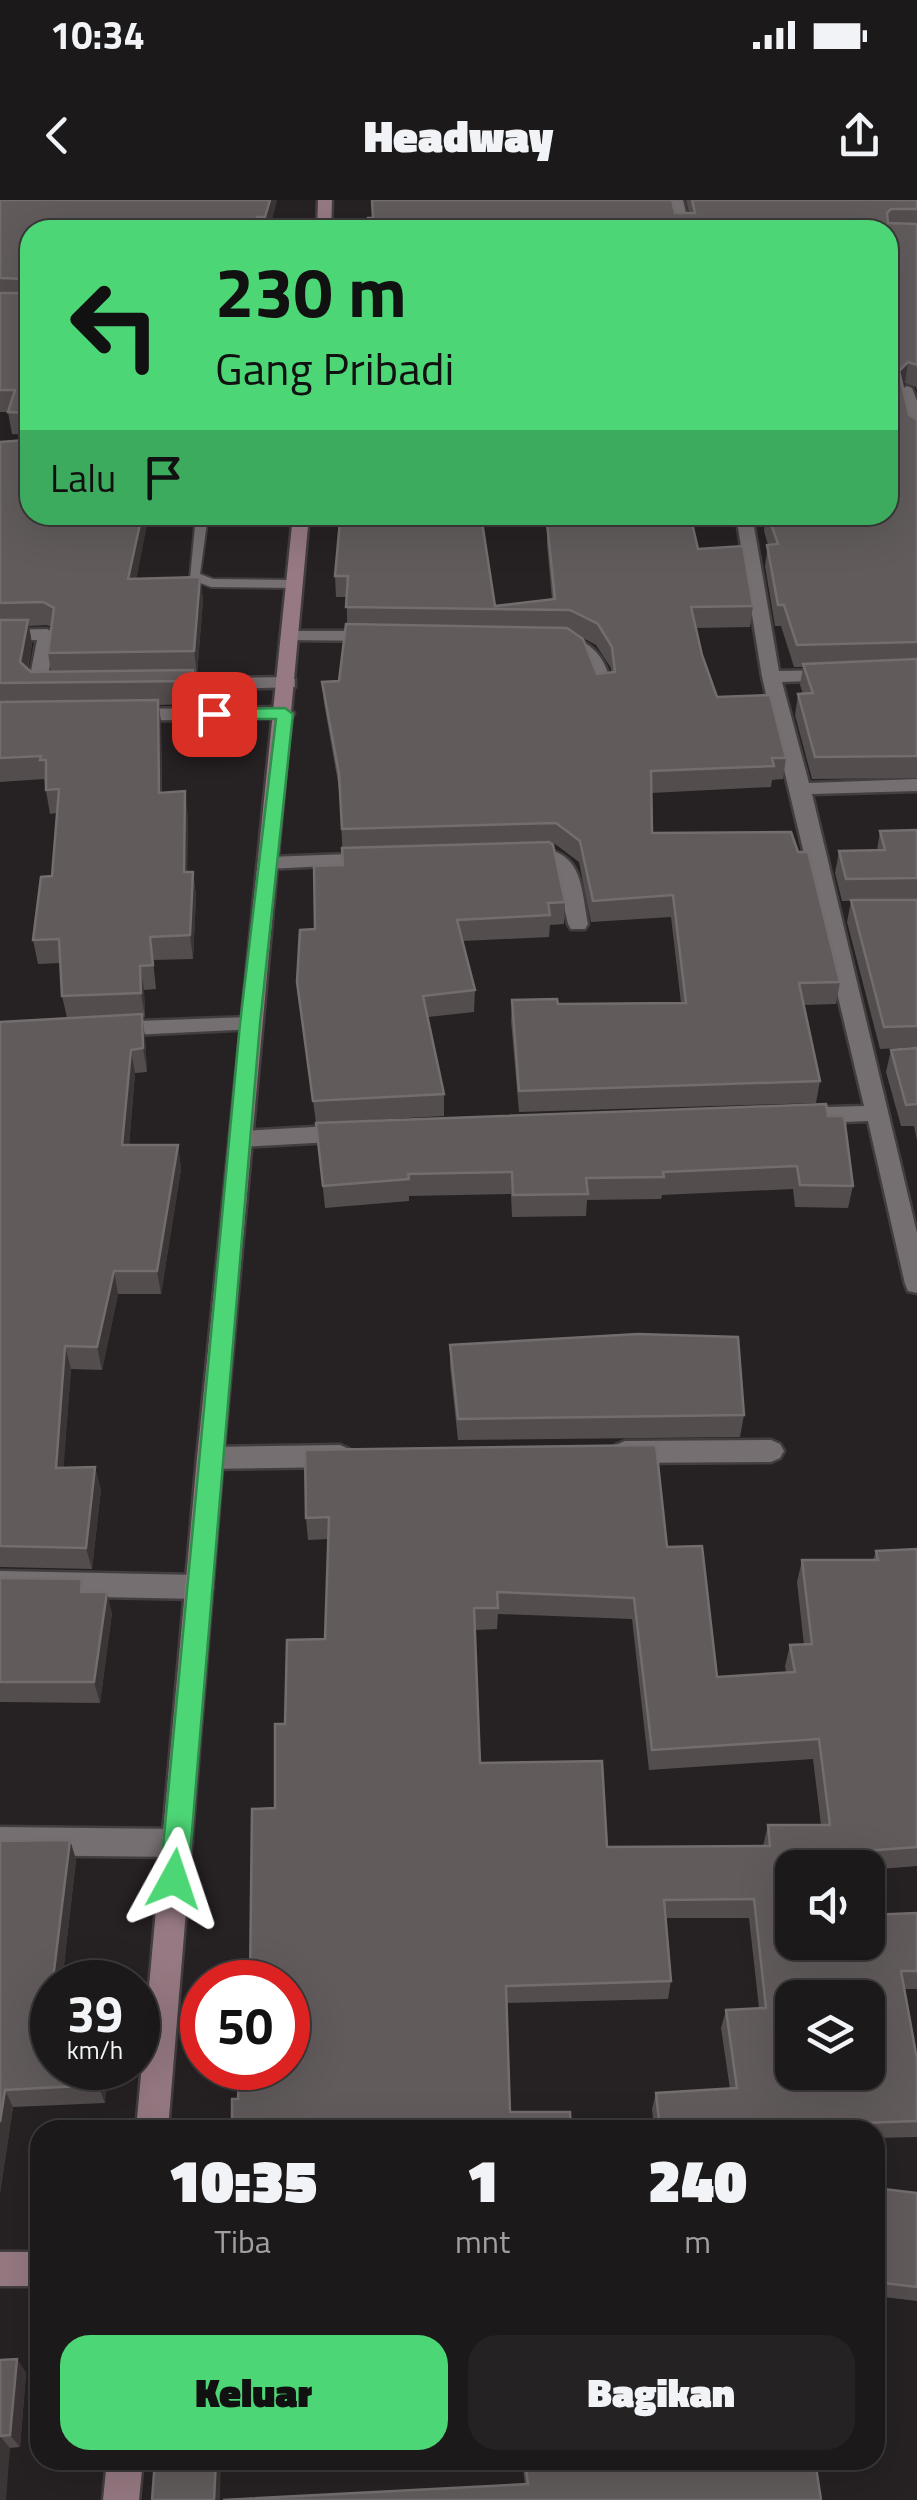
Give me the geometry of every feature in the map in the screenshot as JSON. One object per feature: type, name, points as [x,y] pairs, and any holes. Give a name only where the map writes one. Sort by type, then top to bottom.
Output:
[{"type":"main road","points":[[153,2120],[250,1024],[285,714],[300,525]]},
{"type":"main road","points":[[0,2270],[30,2269]]},
{"type":"main road","points":[[122,2500],[124,2470]]},
{"type":"street","points":[[912,391],[917,435]]},
{"type":"street","points":[[746,525],[771,677],[874,1060],[878,1114],[911,1223],[917,1284]]},
{"type":"street","points":[[0,635],[48,634],[37,686],[76,686]]},
{"type":"street","points":[[292,636],[406,636]]},
{"type":"street","points":[[538,636],[588,646],[598,659],[603,688]]},
{"type":"street","points":[[771,677],[862,674]]},
{"type":"street","points":[[134,685],[288,683]]},
{"type":"street","points":[[114,715],[285,714]]},
{"type":"street","points":[[801,790],[917,785]]},
{"type":"street","points":[[496,854],[555,854],[565,863],[578,924]]},
{"type":"street","points":[[269,863],[401,858]]},
{"type":"street","points":[[89,1030],[250,1024]]},
{"type":"street","points":[[779,1116],[878,1114]]},
{"type":"street","points":[[240,1139],[380,1132]]},
{"type":"street","points":[[593,1452],[772,1451]]},
{"type":"street","points":[[210,1458],[360,1456]]},
{"type":"street","points":[[0,1582],[199,1587]]},
{"type":"street","points":[[0,1841],[177,1843]]},
{"type":"lane","points":[[201,525],[194,576],[210,583],[295,584]]},
{"type":"building","points":[[0,200],[270,200],[265,217],[256,220],[20,220],[20,279],[0,278]]},
{"type":"building","points":[[372,200],[672,200],[675,213],[695,213],[692,200],[917,200],[917,209],[891,209],[888,220],[368,220],[373,218]]},
{"type":"building","points":[[898,223],[917,224],[917,365],[908,362],[899,371],[909,415],[917,420],[917,642],[797,645],[784,605],[778,605],[767,545],[778,544],[771,525],[898,525]]},
{"type":"building","points":[[0,293],[20,293],[20,413],[8,412],[15,390],[0,390]]},
{"type":"building","points":[[20,440],[20,525],[140,525],[128,579],[200,577],[194,651],[48,653],[54,608],[43,602],[0,603],[0,442]]},
{"type":"building","points":[[340,525],[482,525],[495,606],[555,599],[547,525],[692,525],[698,549],[743,546],[753,606],[691,607],[717,697],[770,695],[786,758],[772,758],[774,766],[651,771],[652,833],[791,832],[798,852],[808,852],[840,982],[799,983],[820,1081],[519,1091],[512,1000],[557,999],[558,1004],[686,1003],[673,895],[593,901],[580,841],[556,823],[342,829],[339,774],[322,682],[339,681],[346,624],[567,628],[583,639],[597,674],[615,672],[612,647],[598,624],[570,610],[346,607],[348,576],[335,576]]},
{"type":"building","points":[[0,620],[28,620],[20,662],[31,672],[193,670],[192,681],[0,683]]},
{"type":"building","points":[[917,659],[917,756],[815,757],[798,694],[813,693],[803,664]]},
{"type":"building","points":[[158,700],[159,793],[185,791],[184,872],[193,872],[190,935],[150,937],[153,965],[140,966],[141,993],[62,996],[59,939],[33,940],[41,877],[52,876],[59,789],[46,790],[46,760],[40,760],[41,756],[0,758],[0,702]]},
{"type":"building","points":[[917,830],[917,878],[846,879],[839,851],[885,850],[880,831]]},
{"type":"building","points":[[549,842],[553,845],[565,902],[548,903],[550,915],[457,920],[475,990],[423,996],[444,1094],[313,1101],[297,982],[300,930],[315,929],[314,866],[343,865],[342,848]]},
{"type":"building","points":[[851,900],[917,900],[917,1026],[884,1027]]},
{"type":"building","points":[[142,1014],[143,1048],[131,1050],[122,1145],[178,1145],[157,1271],[114,1271],[97,1347],[65,1346],[56,1468],[95,1467],[86,1548],[0,1546],[0,1022]]},
{"type":"building","points":[[917,1048],[917,1104],[906,1105],[891,1050]]},
{"type":"building","points":[[826,1104],[828,1116],[844,1116],[853,1186],[800,1185],[797,1166],[663,1172],[664,1177],[586,1178],[588,1194],[513,1195],[512,1172],[408,1174],[409,1179],[323,1186],[316,1123]]},
{"type":"building","points":[[638,1334],[738,1337],[744,1415],[458,1419],[450,1345]]},
{"type":"building","points":[[656,1445],[667,1547],[702,1546],[717,1677],[795,1672],[790,1645],[812,1644],[802,1560],[878,1560],[876,1551],[917,1549],[917,1847],[775,1850],[775,1960],[885,1960],[885,1914],[917,1913],[917,1971],[901,1971],[917,2059],[917,2121],[659,2120],[656,2093],[737,2088],[726,2010],[766,2008],[754,1899],[664,1900],[671,1981],[506,1986],[510,2112],[570,2112],[570,2120],[232,2120],[232,2099],[238,2099],[238,2090],[310,2090],[310,1960],[250,1960],[252,1809],[275,1808],[275,1724],[285,1724],[287,1640],[325,1639],[329,1517],[306,1518],[305,1450]],"holes":[[[497,1592],[634,1598],[652,1750],[819,1739],[830,1825],[768,1825],[770,1846],[607,1847],[602,1761],[480,1763],[474,1608],[498,1608]]]},
{"type":"building","points":[[0,1578],[82,1579],[81,1592],[107,1592],[94,1682],[0,1682]]},
{"type":"building","points":[[70,1840],[55,1960],[30,1960],[30,2089],[5,2090],[0,2122],[0,1841]]},
{"type":"building","points":[[885,2189],[917,2193],[917,2287],[885,2283]]},
{"type":"building","points":[[17,2359],[10,2435],[0,2436],[0,2360]]},
{"type":"building","points":[[154,2470],[216,2470],[214,2500],[152,2500]]},
{"type":"building","points":[[526,2470],[816,2470],[821,2500],[223,2500],[528,2484]]},
{"type":"route","points":[[174,1879],[250,1024],[285,714],[214,714]]}]
